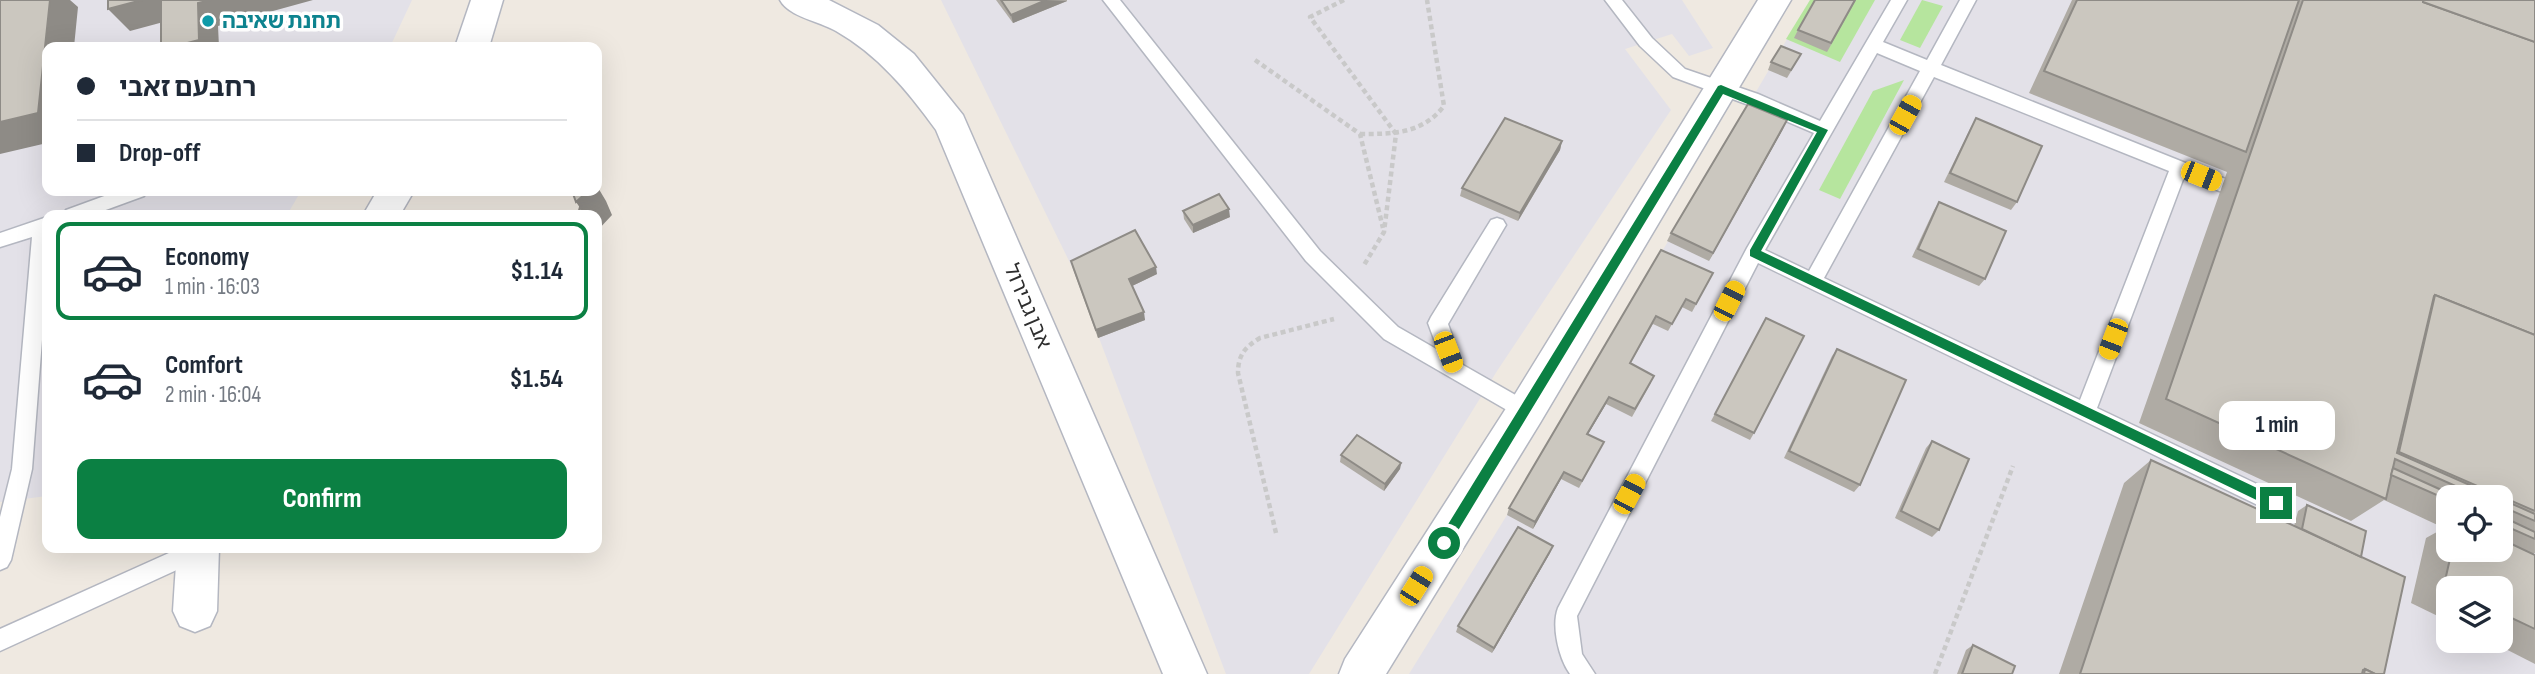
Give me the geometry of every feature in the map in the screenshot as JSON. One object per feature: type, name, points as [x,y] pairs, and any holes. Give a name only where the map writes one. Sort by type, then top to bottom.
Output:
[{"type":"street","points":[[474,42],[487,0]]},
{"type":"street","name":"אבן גבירול","points":[[796,0],[825,10],[876,39],[917,77],[951,124],[1185,674]]},
{"type":"street","points":[[1361,674],[1526,411],[1774,0]]},
{"type":"street","points":[[195,611],[198,553]]},
{"type":"lane","points":[[1111,0],[1313,256],[1365,310],[1391,333],[1526,411]]},
{"type":"lane","points":[[1613,0],[1646,42],[1679,73],[1823,130]]},
{"type":"lane","points":[[1584,674],[1572,658],[1566,615],[1754,253],[1899,0]]},
{"type":"lane","points":[[1813,281],[1968,0]]},
{"type":"lane","points":[[1873,45],[2222,185]]},
{"type":"lane","points":[[2085,412],[2179,167]]},
{"type":"lane","points":[[86,210],[124,196]]},
{"type":"lane","points":[[1455,370],[1438,323],[1497,225]]},
{"type":"lane","points":[[0,240],[42,226]]},
{"type":"lane","points":[[0,560],[22,469],[42,247]]},
{"type":"lane","points":[[1754,253],[2276,503]]},
{"type":"lane","points":[[1,637],[189,553]]},
{"type":"path","points":[[1345,0],[1310,17],[1396,134],[1384,232],[1360,134]]},
{"type":"path","points":[[1255,60],[1360,134],[1396,134],[1435,120],[1444,107],[1427,0]]},
{"type":"path","points":[[1276,533],[1238,373],[1239,360],[1244,349],[1262,338],[1365,310]]},
{"type":"path","points":[[1936,674],[2013,466]]},
{"type":"shaded area","points":[[0,0],[412,0],[392,42],[42,42],[42,196],[298,196],[290,210],[42,210],[42,497],[0,502]]},
{"type":"shaded area","points":[[941,0],[1682,0],[1713,48],[1689,56],[1672,34],[1625,49],[1671,110],[1497,371],[1309,674],[1226,674],[1073,269]]},
{"type":"shaded area","points":[[1810,0],[2535,0],[2535,674],[1409,674],[1507,515]]},
{"type":"green space","points":[[1810,0],[1875,0],[1840,62],[1786,39]]},
{"type":"green space","points":[[1922,0],[1943,6],[1920,48],[1900,40]]},
{"type":"green space","points":[[1904,80],[1840,199],[1819,190],[1873,91]]},
{"type":"building","points":[[0,0],[50,0],[46,42],[42,42],[38,113],[0,122]]},
{"type":"building","points":[[108,0],[142,0],[108,9]]},
{"type":"building","points":[[161,0],[211,0],[198,3],[199,40],[161,42]]},
{"type":"building","points":[[1001,0],[1046,0],[1011,15]]},
{"type":"building","points":[[1815,0],[1855,0],[1831,43],[1798,30]]},
{"type":"building","points":[[2077,0],[2299,0],[2246,152],[2044,71]]},
{"type":"building","points":[[2303,0],[2423,0],[2535,42],[2535,335],[2435,295],[2397,453],[2470,485],[2453,485],[2395,459],[2386,499],[2166,399]]},
{"type":"building","points":[[2535,0],[2535,42],[2423,2]]},
{"type":"building","points":[[1781,46],[1801,54],[1791,70],[1771,62]]},
{"type":"building","points":[[1748,104],[1787,120],[1713,253],[1671,233]]},
{"type":"building","points":[[1505,118],[1562,141],[1520,213],[1462,188]]},
{"type":"building","points":[[1976,118],[2042,146],[2017,202],[1950,173]]},
{"type":"building","points":[[1219,194],[1229,209],[1193,225],[1183,211]]},
{"type":"building","points":[[1939,202],[2006,231],[1985,279],[1918,249]]},
{"type":"building","points":[[1135,230],[1156,267],[1129,279],[1144,312],[1096,330],[1071,261]]},
{"type":"building","points":[[1661,250],[1713,273],[1696,304],[1686,299],[1672,324],[1656,316],[1630,363],[1654,376],[1635,409],[1609,397],[1587,434],[1604,442],[1582,481],[1564,472],[1535,522],[1509,508]]},
{"type":"building","points":[[2435,295],[2535,335],[2535,511],[2513,501],[2513,485],[2475,485],[2399,452]]},
{"type":"building","points":[[1766,318],[1804,336],[1754,433],[1715,414]]},
{"type":"building","points":[[1837,349],[1906,380],[1860,485],[1789,451]]},
{"type":"building","points":[[1357,435],[1401,463],[1385,484],[1341,455]]},
{"type":"building","points":[[1932,441],[1969,459],[1939,530],[1901,511]]},
{"type":"building","points":[[2151,460],[2405,577],[2384,674],[2375,674],[2365,669],[2362,674],[2080,674]]},
{"type":"building","points":[[2393,468],[2436,487],[2436,495],[2391,475]]},
{"type":"building","points":[[2513,504],[2535,514],[2535,521],[2513,511]]},
{"type":"building","points":[[2307,505],[2366,531],[2361,557],[2302,529]]},
{"type":"building","points":[[2513,522],[2535,532],[2535,539],[2513,529]]},
{"type":"building","points":[[1518,527],[1553,546],[1494,648],[1458,626]]},
{"type":"building","points":[[2513,545],[2535,555],[2535,629],[2513,619],[2513,576],[2446,576],[2449,562],[2513,562]]},
{"type":"building","points":[[1973,645],[2015,666],[2012,674],[1962,674]]},
{"type":"place","name":"תחנת שאיבה","points":[[208,21]]},
{"type":"route","points":[[1444,543],[1721,89],[1752,99],[1823,130],[1754,253],[2276,503]]}]
